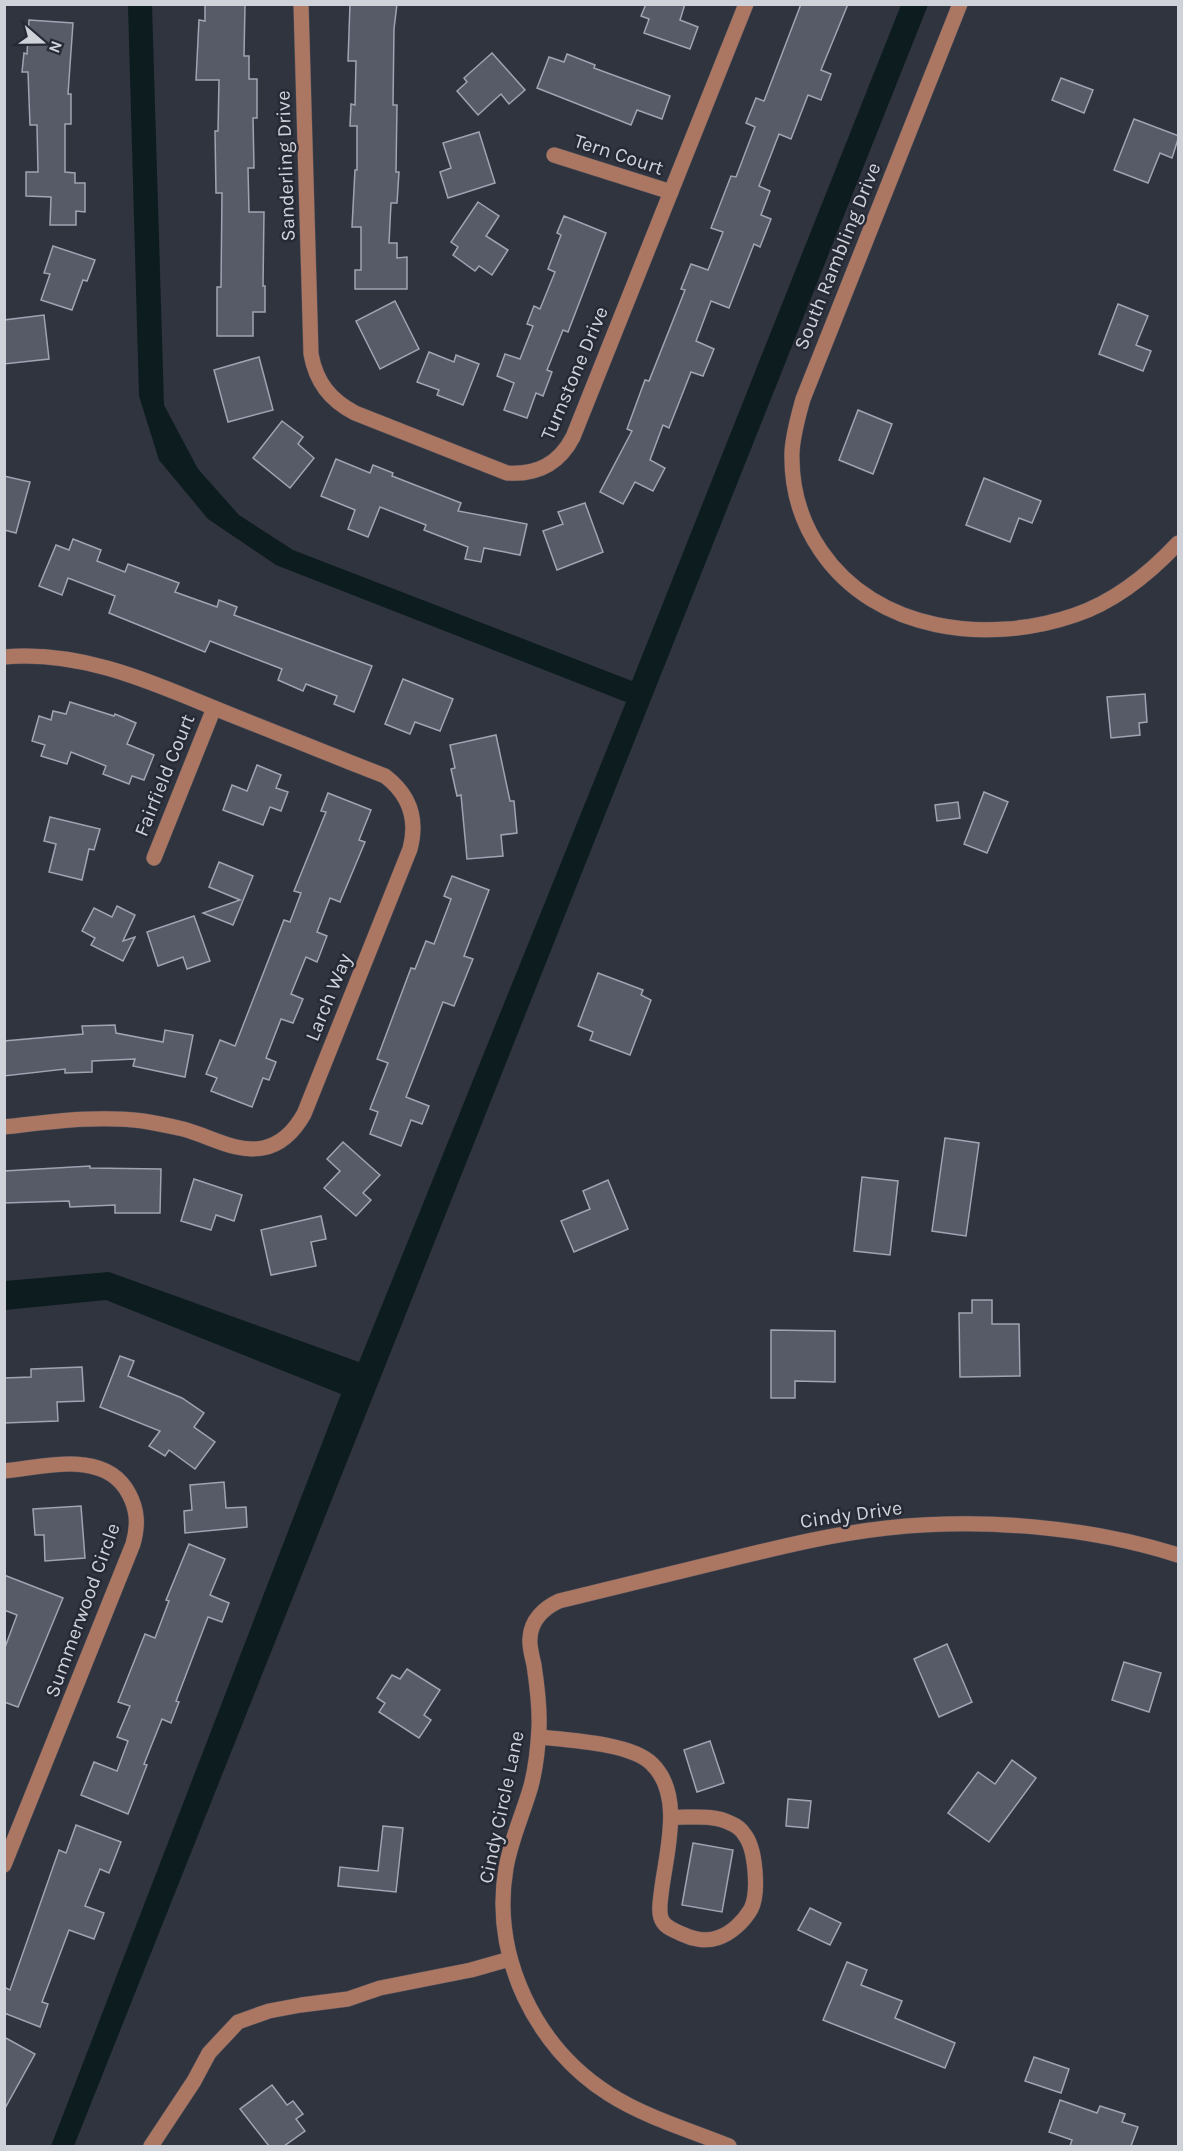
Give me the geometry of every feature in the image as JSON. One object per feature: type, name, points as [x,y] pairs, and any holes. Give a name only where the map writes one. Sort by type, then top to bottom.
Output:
[{"type":"street","name":"Sanderling Drive","points":[[301,4],[310,327]]},
{"type":"street","name":"Turnstone Drive","points":[[310,327],[311,354],[318,379],[325,390],[344,407],[507,472],[521,474],[534,472],[558,459],[573,437],[746,4]]},
{"type":"street","name":"South Rambling Drive","points":[[960,4],[803,399],[795,425],[792,465],[795,491],[808,529],[829,563],[855,589],[878,604],[901,615],[933,624],[981,631],[1013,630],[1045,624],[1092,609],[1134,584],[1159,564],[1179,543]]},
{"type":"street","name":"Tern Court","points":[[554,155],[671,192]]},
{"type":"street","name":"Larch Way","points":[[4,657],[45,656],[110,668],[214,708],[385,777],[396,784],[405,795],[414,821],[410,849],[304,1114],[298,1126],[288,1136],[264,1148],[242,1149],[184,1129],[136,1120],[92,1119],[4,1126]]},
{"type":"street","name":"Fairfield Court","points":[[154,858],[214,708]]},
{"type":"street","name":"Summerwood Circle","points":[[4,1471],[78,1464],[92,1465],[119,1480],[134,1503],[137,1517],[133,1544],[4,1866]]},
{"type":"street","name":"Cindy Drive","points":[[538,1615],[547,1606],[571,1598],[789,1545],[887,1528],[955,1524],[1057,1530],[1113,1539],[1179,1555]]},
{"type":"street","name":"Cindy Circle Lane","points":[[538,1615],[530,1637],[538,1699],[539,1737],[531,1786],[512,1840],[503,1901],[510,1959],[521,1992],[542,2029],[561,2054],[608,2094],[636,2109],[729,2146]]},
{"type":"street","points":[[539,1737],[625,1750],[644,1757],[654,1765],[669,1797],[672,1817],[661,1893],[662,1921],[671,1929],[686,1936],[701,1940],[716,1939],[731,1931],[752,1907],[754,1870],[749,1843],[744,1834],[728,1821],[714,1818],[672,1817]]},
{"type":"street","points":[[151,2146],[194,2081],[209,2053],[238,2022],[269,2011],[348,1998],[380,1988],[471,1970],[510,1959]]},
{"type":"shaded area","points":[[128,5],[152,5],[164,405],[198,469],[239,515],[293,550],[632,681],[901,5],[928,5],[74,2146],[51,2146],[341,1394],[106,1300],[5,1310],[5,1281],[109,1272],[359,1362],[626,702],[276,565],[208,519],[159,460],[139,396]]},
{"type":"building","points":[[205,4],[245,4],[244,56],[249,56],[249,79],[257,79],[257,118],[253,118],[254,168],[248,168],[249,212],[264,212],[265,312],[253,312],[253,336],[217,336],[217,287],[221,287],[222,193],[216,193],[215,131],[218,131],[219,80],[196,80],[199,20],[205,21]]},
{"type":"building","points":[[350,4],[397,4],[394,29],[393,105],[397,105],[396,172],[399,172],[397,203],[391,203],[389,243],[397,243],[397,258],[407,257],[407,289],[355,289],[355,270],[361,270],[361,227],[352,227],[355,170],[357,170],[357,126],[350,126],[351,104],[355,105],[356,61],[348,61]]},
{"type":"building","points":[[646,4],[685,4],[680,20],[698,27],[690,49],[644,33],[649,19],[641,16]]},
{"type":"building","points":[[801,4],[848,4],[821,70],[831,74],[821,100],[808,95],[791,139],[779,134],[759,186],[770,191],[761,215],[771,219],[760,247],[754,244],[729,308],[711,301],[696,341],[714,349],[703,376],[691,372],[669,428],[663,425],[650,460],[665,468],[653,491],[635,482],[623,504],[600,492],[632,431],[627,429],[645,380],[649,381],[685,290],[681,289],[691,264],[708,270],[723,232],[711,228],[731,176],[736,177],[755,127],[746,123],[756,98],[764,101]]},
{"type":"building","points":[[29,20],[73,23],[68,94],[71,94],[71,124],[65,124],[65,172],[75,173],[75,183],[85,183],[85,212],[76,211],[76,225],[50,225],[51,197],[26,196],[26,172],[38,172],[37,125],[30,125],[28,72],[22,72],[24,53],[27,54]]},
{"type":"building","points":[[492,53],[525,90],[509,104],[501,94],[478,115],[457,91],[467,82],[464,78]]},
{"type":"building","points":[[567,54],[595,65],[594,68],[670,96],[662,119],[637,110],[631,125],[537,88],[549,57],[564,62]]},
{"type":"building","points":[[1061,78],[1093,90],[1084,113],[1052,100]]},
{"type":"building","points":[[1134,119],[1179,136],[1172,158],[1160,153],[1148,183],[1114,170]]},
{"type":"building","points":[[479,132],[495,183],[448,198],[440,172],[451,168],[443,143]]},
{"type":"building","points":[[478,202],[499,216],[486,236],[508,250],[492,275],[479,266],[475,271],[453,255],[458,247],[451,242]]},
{"type":"building","points":[[564,216],[606,233],[568,332],[563,330],[547,370],[552,372],[543,396],[536,393],[527,418],[504,410],[514,383],[497,376],[505,354],[520,359],[533,326],[527,324],[534,306],[540,309],[555,272],[548,269],[561,235],[557,233]]},
{"type":"building","points":[[53,246],[95,260],[87,281],[83,280],[72,310],[41,300],[50,274],[44,273]]},
{"type":"building","points":[[395,301],[419,349],[380,369],[356,321]]},
{"type":"building","points":[[1118,304],[1148,316],[1136,345],[1151,351],[1143,371],[1099,354]]},
{"type":"building","points":[[44,315],[49,359],[4,364],[4,320]]},
{"type":"building","points":[[429,352],[454,362],[456,355],[479,364],[463,405],[437,395],[439,390],[417,382]]},
{"type":"building","points":[[259,357],[273,410],[228,422],[214,370]]},
{"type":"building","points":[[858,410],[892,424],[873,474],[839,460]]},
{"type":"building","points":[[282,421],[303,437],[298,444],[314,458],[290,488],[253,458]]},
{"type":"building","points":[[336,459],[370,473],[373,465],[393,473],[392,476],[461,503],[458,511],[527,524],[520,555],[484,548],[481,562],[465,559],[468,547],[424,530],[426,525],[380,507],[368,537],[348,529],[355,510],[321,496]]},
{"type":"building","points":[[4,476],[30,482],[16,533],[4,530]]},
{"type":"building","points":[[984,478],[1041,501],[1032,523],[1019,518],[1010,542],[966,525]]},
{"type":"building","points":[[585,503],[603,552],[557,570],[543,531],[563,524],[558,512]]},
{"type":"building","points":[[73,539],[101,550],[97,561],[125,572],[128,564],[179,583],[175,592],[217,607],[219,600],[237,607],[234,615],[372,666],[354,712],[334,704],[337,696],[306,684],[303,691],[278,680],[282,669],[210,641],[205,652],[109,613],[115,596],[68,578],[62,595],[39,586],[56,545],[69,550]]},
{"type":"building","points":[[403,679],[453,699],[440,731],[415,722],[410,734],[385,724]]},
{"type":"building","points":[[1145,694],[1147,722],[1139,723],[1140,735],[1111,738],[1107,697]]},
{"type":"building","points":[[70,702],[114,716],[115,714],[136,723],[127,744],[154,755],[144,780],[132,776],[129,784],[103,774],[106,766],[71,752],[67,764],[41,756],[45,745],[32,741],[39,716],[51,720],[53,711],[66,714]]},
{"type":"building","points":[[496,735],[510,801],[514,801],[517,833],[501,835],[503,856],[467,859],[461,795],[457,796],[451,769],[455,768],[450,745]]},
{"type":"building","points":[[257,765],[281,775],[276,788],[288,792],[281,811],[270,807],[263,825],[223,810],[232,785],[247,791]]},
{"type":"building","points":[[984,792],[1008,802],[987,853],[964,844]]},
{"type":"building","points":[[328,793],[371,810],[359,840],[365,842],[340,902],[330,898],[317,932],[327,936],[317,962],[306,957],[291,994],[303,999],[293,1023],[281,1019],[266,1058],[276,1062],[269,1080],[263,1078],[252,1107],[211,1091],[217,1078],[206,1074],[220,1040],[235,1046],[284,920],[290,922],[301,893],[294,891],[326,812],[321,811]]},
{"type":"building","points":[[958,802],[960,818],[937,821],[935,805]]},
{"type":"building","points":[[50,817],[100,829],[94,850],[89,849],[82,880],[49,872],[56,844],[44,841]]},
{"type":"building","points":[[219,862],[253,876],[233,925],[203,913],[240,900],[209,887]]},
{"type":"building","points":[[452,876],[489,890],[464,956],[473,959],[454,1006],[443,1002],[406,1097],[429,1106],[422,1124],[411,1120],[401,1146],[370,1134],[378,1112],[370,1109],[388,1063],[377,1059],[411,968],[415,969],[426,941],[434,944],[451,899],[444,896]]},
{"type":"building","points":[[117,906],[135,915],[123,941],[135,937],[123,961],[91,945],[95,938],[82,931],[94,908],[112,917]]},
{"type":"building","points":[[194,916],[210,961],[187,969],[183,957],[158,966],[147,932]]},
{"type":"building","points":[[598,973],[643,990],[641,995],[651,1000],[630,1055],[590,1040],[593,1032],[578,1026]]},
{"type":"building","points":[[115,1025],[116,1033],[163,1042],[165,1030],[193,1035],[185,1077],[133,1066],[135,1059],[92,1061],[92,1072],[65,1073],[65,1069],[4,1076],[4,1041],[83,1034],[82,1026]]},
{"type":"building","points":[[945,1138],[979,1143],[966,1236],[932,1231]]},
{"type":"building","points":[[343,1142],[380,1175],[363,1193],[371,1200],[356,1216],[324,1188],[340,1171],[327,1159]]},
{"type":"building","points":[[90,1166],[90,1168],[161,1169],[160,1213],[115,1213],[115,1205],[70,1207],[69,1201],[4,1203],[4,1171]]},
{"type":"building","points":[[862,1177],[898,1181],[890,1255],[854,1251]]},
{"type":"building","points":[[194,1179],[242,1195],[234,1221],[216,1215],[211,1230],[181,1221]]},
{"type":"building","points":[[608,1180],[628,1229],[574,1252],[561,1221],[590,1209],[583,1191]]},
{"type":"building","points":[[321,1216],[326,1239],[311,1242],[316,1266],[271,1275],[261,1230]]},
{"type":"building","points":[[972,1300],[992,1300],[992,1324],[1019,1324],[1020,1376],[960,1377],[959,1313],[972,1313]]},
{"type":"building","points":[[771,1330],[835,1331],[835,1382],[795,1381],[795,1398],[771,1398]]},
{"type":"building","points":[[120,1356],[134,1361],[128,1376],[182,1398],[204,1413],[194,1427],[215,1442],[195,1469],[169,1450],[165,1456],[149,1446],[160,1431],[100,1407]]},
{"type":"building","points":[[82,1367],[84,1401],[57,1402],[58,1421],[4,1423],[4,1378],[31,1377],[31,1369]]},
{"type":"building","points":[[224,1482],[226,1508],[246,1507],[247,1527],[185,1533],[184,1511],[192,1510],[190,1485]]},
{"type":"building","points":[[81,1506],[85,1558],[45,1561],[44,1535],[35,1535],[33,1509]]},
{"type":"building","points":[[189,1544],[225,1559],[210,1595],[229,1603],[222,1622],[208,1617],[176,1701],[179,1702],[171,1723],[162,1719],[128,1814],[81,1795],[94,1762],[117,1771],[128,1741],[117,1737],[130,1706],[118,1702],[145,1634],[155,1638],[169,1601],[166,1600]]},
{"type":"building","points":[[4,1575],[63,1598],[18,1707],[4,1702],[4,1650],[17,1615],[4,1610]]},
{"type":"building","points":[[947,1644],[972,1702],[939,1717],[914,1659]]},
{"type":"building","points":[[1124,1662],[1161,1673],[1149,1712],[1112,1700]]},
{"type":"building","points":[[407,1669],[440,1690],[424,1715],[431,1720],[419,1738],[379,1712],[385,1703],[377,1698],[392,1675],[400,1679]]},
{"type":"building","points":[[710,1741],[724,1783],[697,1792],[684,1750]]},
{"type":"building","points":[[1012,1760],[1036,1778],[989,1842],[948,1813],[978,1772],[995,1784]]},
{"type":"building","points":[[788,1799],[811,1801],[808,1828],[786,1826]]},
{"type":"building","points":[[76,1825],[121,1842],[109,1873],[100,1869],[85,1906],[104,1913],[94,1939],[69,1930],[42,2002],[48,2004],[40,2027],[4,2013],[4,1987],[10,1990],[59,1850],[66,1853]]},
{"type":"building","points":[[383,1826],[403,1828],[396,1892],[338,1886],[340,1867],[378,1871]]},
{"type":"building","points":[[693,1843],[733,1850],[722,1912],[682,1905]]},
{"type":"building","points":[[810,1908],[841,1923],[830,1945],[798,1930]]},
{"type":"building","points":[[847,1962],[867,1970],[861,1985],[902,2001],[895,2018],[955,2043],[945,2068],[823,2020]]},
{"type":"building","points":[[4,2037],[35,2054],[4,2110]]},
{"type":"building","points":[[1034,2057],[1069,2069],[1061,2093],[1025,2081]]},
{"type":"building","points":[[272,2085],[287,2105],[293,2101],[303,2114],[296,2119],[305,2131],[284,2146],[269,2146],[240,2109]]},
{"type":"building","points":[[1060,2100],[1097,2113],[1100,2106],[1125,2114],[1122,2122],[1138,2127],[1131,2146],[1070,2146],[1072,2140],[1049,2132]]}]
